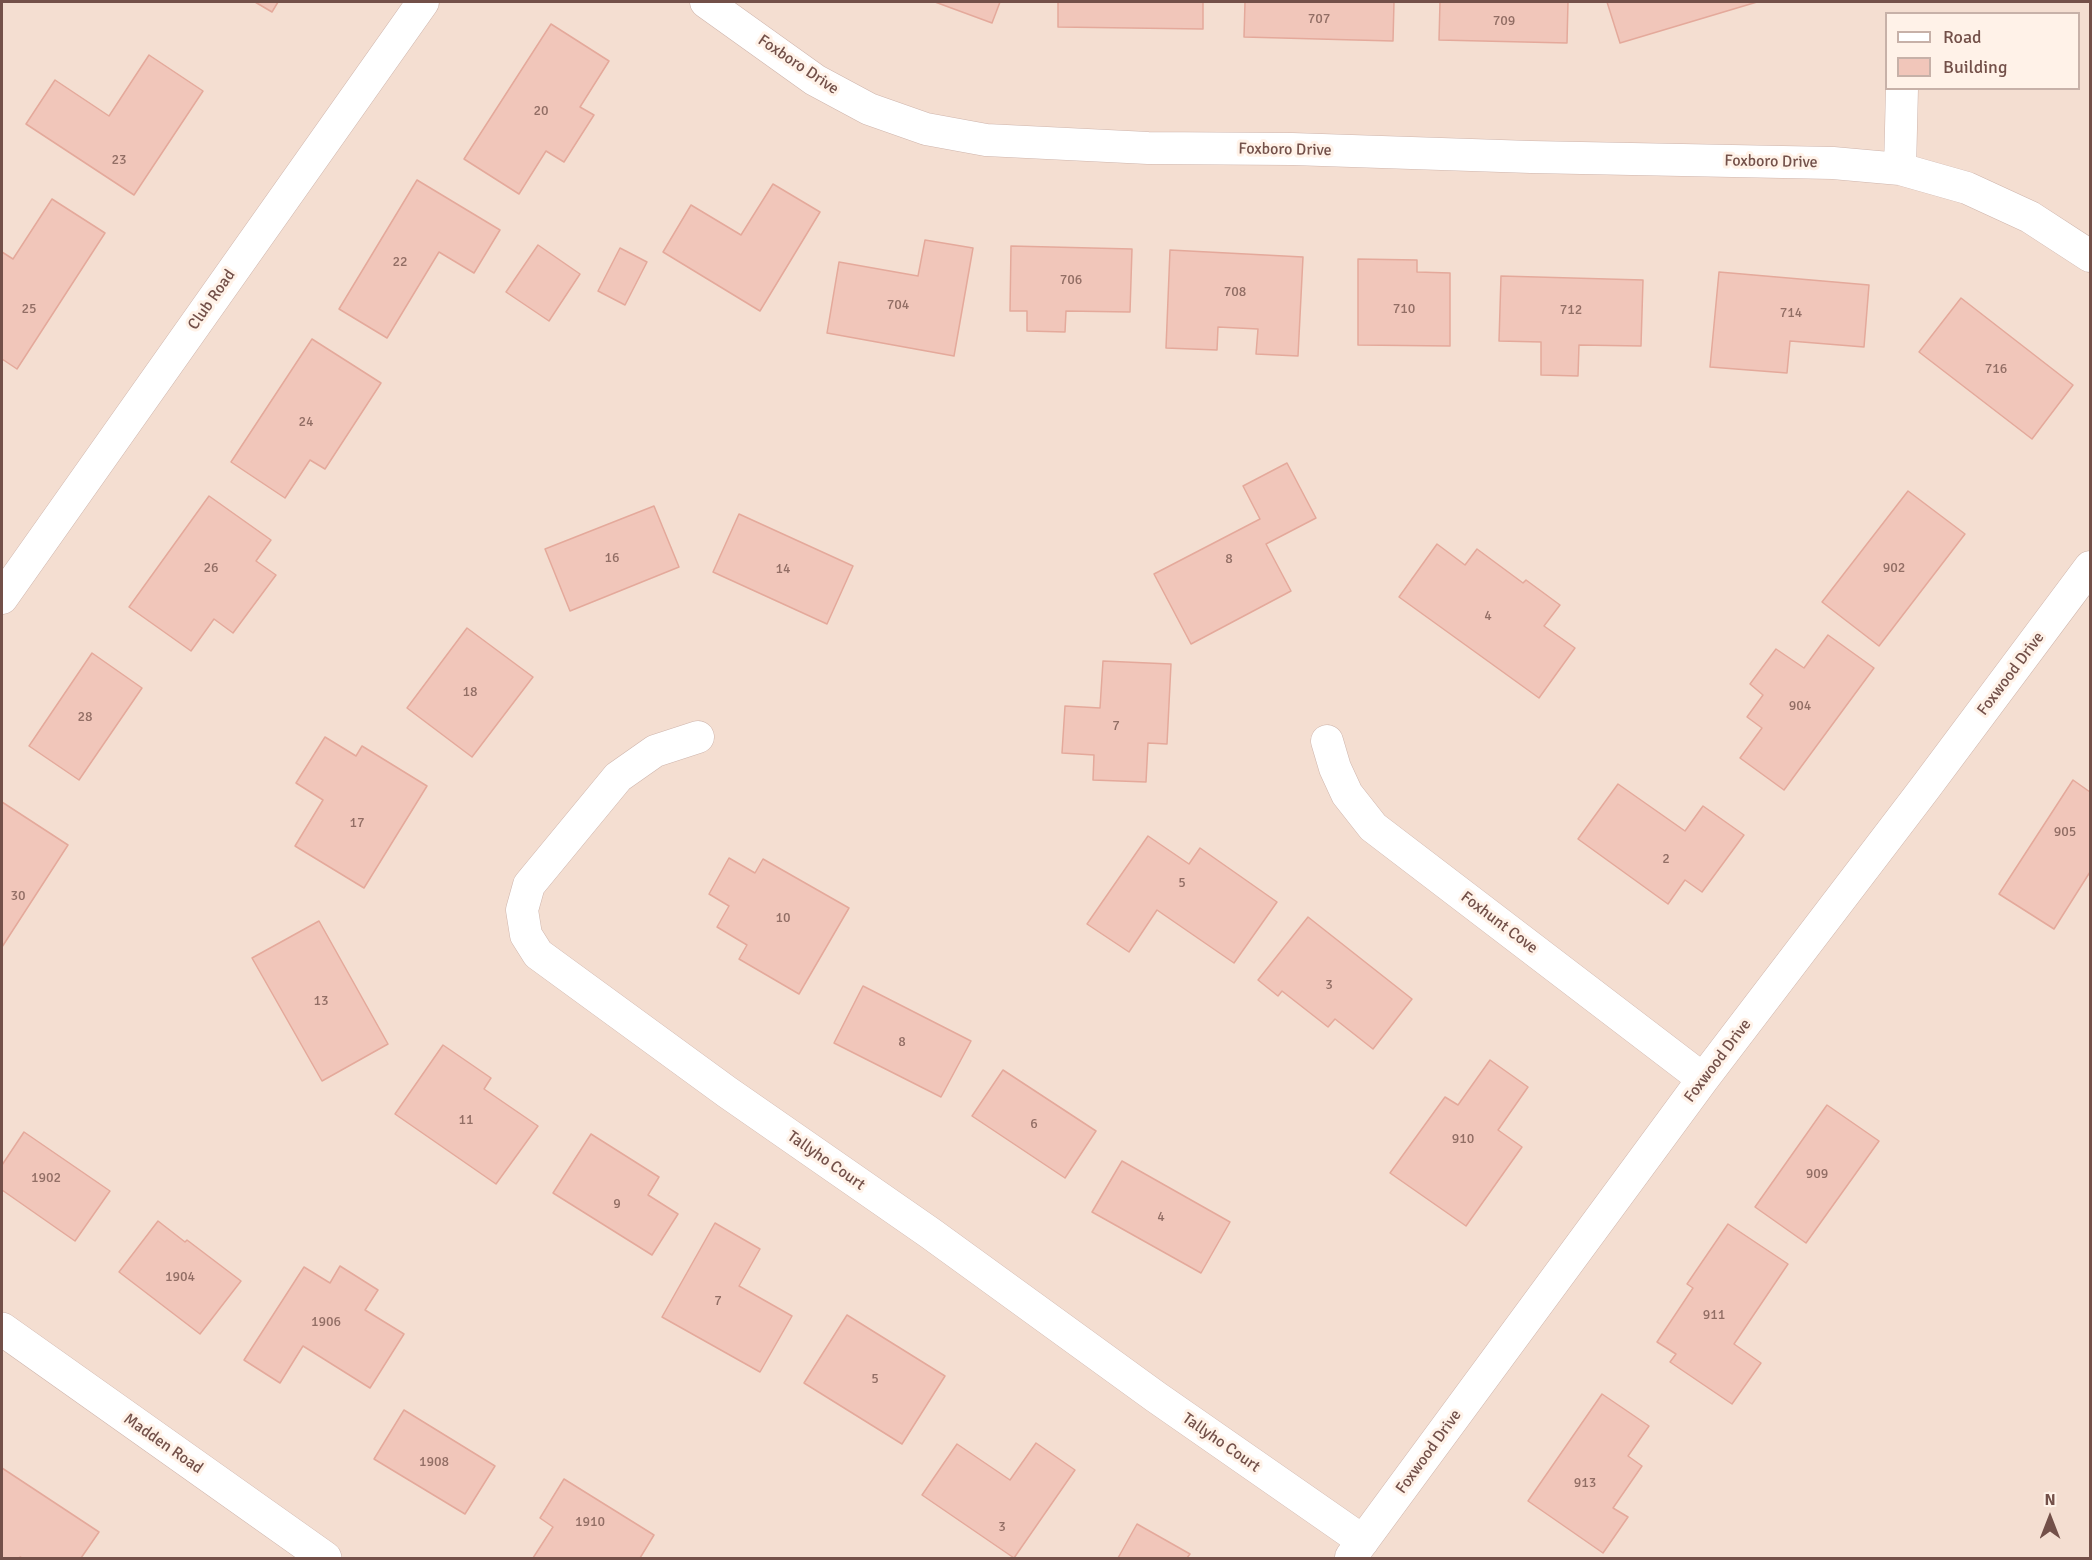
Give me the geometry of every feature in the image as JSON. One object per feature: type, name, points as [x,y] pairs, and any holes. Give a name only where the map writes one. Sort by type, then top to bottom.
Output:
[{"type":"street","name":"Club Road","points":[[2,598],[423,2]]},
{"type":"street","name":"Foxboro Drive","points":[[706,2],[815,80],[869,109],[926,129],[986,140],[1148,148],[1292,149],[1531,157],[1833,163],[1900,169],[1967,188],[2009,207],[2030,217],[2091,256]]},
{"type":"street","points":[[1900,169],[1902,90]]},
{"type":"street","name":"Foxwood Drive","points":[[1356,1550],[1704,1079],[2091,567]]},
{"type":"street","name":"Tallyho Court","points":[[698,737],[655,751],[618,777],[529,885],[522,910],[526,935],[537,954],[727,1092],[930,1233],[1156,1397],[1356,1550]]},
{"type":"street","name":"Foxhunt Cove","points":[[1327,741],[1335,768],[1347,794],[1373,827],[1704,1079]]},
{"type":"street","name":"Madden Road","points":[[2,1329],[325,1558]]},
{"type":"shaded area","points":[[2,2],[2090,2],[2090,1558],[2,1558]]},
{"type":"building","points":[[255,2],[278,2],[272,12]]},
{"type":"building","points":[[935,2],[1000,2],[992,23]]},
{"type":"building","points":[[1058,2],[1203,2],[1203,29],[1058,27]]},
{"type":"building","points":[[1245,2],[1394,2],[1393,41],[1244,37]]},
{"type":"building","points":[[1440,2],[1568,2],[1567,43],[1439,40]]},
{"type":"building","points":[[1607,2],[1757,2],[1620,43]]},
{"type":"building","points":[[551,24],[609,61],[580,107],[594,115],[564,162],[546,151],[519,194],[464,159]]},
{"type":"building","points":[[149,55],[203,91],[134,195],[26,124],[55,80],[109,116]]},
{"type":"building","points":[[417,180],[500,230],[474,273],[439,252],[387,338],[339,309]]},
{"type":"building","points":[[773,184],[820,212],[760,311],[663,252],[691,205],[741,235]]},
{"type":"building","points":[[52,199],[105,233],[17,369],[2,359],[2,252],[13,259]]},
{"type":"building","points":[[925,240],[973,248],[954,356],[827,333],[839,262],[918,276]]},
{"type":"building","points":[[538,245],[580,274],[549,321],[506,292]]},
{"type":"building","points":[[1011,246],[1132,249],[1130,312],[1066,311],[1065,332],[1027,331],[1027,311],[1010,311]]},
{"type":"building","points":[[620,248],[647,262],[625,305],[598,291]]},
{"type":"building","points":[[1170,250],[1303,257],[1298,356],[1256,354],[1258,329],[1218,327],[1217,350],[1166,348]]},
{"type":"building","points":[[1358,259],[1417,260],[1417,272],[1450,273],[1450,346],[1358,345]]},
{"type":"building","points":[[1719,272],[1869,285],[1864,347],[1790,341],[1787,373],[1710,367]]},
{"type":"building","points":[[1501,276],[1643,280],[1641,346],[1579,345],[1578,376],[1541,375],[1541,342],[1499,341]]},
{"type":"building","points":[[1961,298],[2073,385],[2032,439],[1919,352]]},
{"type":"building","points":[[312,339],[381,383],[325,469],[310,460],[285,498],[231,462]]},
{"type":"building","points":[[1287,463],[1316,518],[1266,544],[1291,591],[1191,644],[1154,574],[1260,519],[1243,486]]},
{"type":"building","points":[[1908,491],[1965,534],[1879,646],[1822,602]]},
{"type":"building","points":[[209,496],[271,540],[256,561],[276,575],[233,633],[214,619],[191,651],[129,607]]},
{"type":"building","points":[[654,506],[679,567],[570,611],[545,549]]},
{"type":"building","points":[[739,514],[853,566],[827,624],[713,572]]},
{"type":"building","points":[[1437,544],[1465,565],[1477,549],[1523,583],[1526,580],[1560,605],[1544,626],[1575,648],[1539,698],[1399,597]]},
{"type":"building","points":[[467,628],[533,677],[472,757],[407,708]]},
{"type":"building","points":[[1828,635],[1874,668],[1784,790],[1740,758],[1762,728],[1747,717],[1763,695],[1750,684],[1776,649],[1804,668]]},
{"type":"building","points":[[92,653],[142,688],[79,780],[29,746]]},
{"type":"building","points":[[1103,661],[1171,664],[1167,744],[1148,743],[1146,782],[1093,780],[1094,755],[1062,753],[1065,706],[1100,708]]},
{"type":"building","points":[[325,737],[356,756],[362,746],[427,786],[364,888],[295,846],[323,800],[296,783]]},
{"type":"building","points":[[2073,780],[2090,792],[2090,872],[2054,929],[1999,894]]},
{"type":"building","points":[[1618,784],[1685,831],[1703,806],[1744,835],[1702,892],[1685,880],[1668,904],[1578,839]]},
{"type":"building","points":[[2,802],[68,845],[2,947]]},
{"type":"building","points":[[1148,836],[1189,864],[1200,848],[1277,902],[1234,963],[1157,910],[1129,952],[1087,924]]},
{"type":"building","points":[[729,858],[755,873],[763,859],[849,908],[799,994],[739,959],[747,945],[717,927],[729,906],[709,894]]},
{"type":"building","points":[[1308,917],[1412,999],[1373,1049],[1335,1019],[1328,1027],[1282,991],[1278,996],[1258,980]]},
{"type":"building","points":[[319,921],[388,1044],[322,1081],[252,958]]},
{"type":"building","points":[[863,986],[971,1041],[941,1097],[834,1043]]},
{"type":"building","points":[[443,1045],[491,1078],[484,1089],[538,1126],[496,1184],[395,1114]]},
{"type":"building","points":[[1490,1060],[1528,1087],[1498,1130],[1522,1147],[1466,1226],[1390,1173],[1445,1097],[1458,1105]]},
{"type":"building","points":[[1003,1070],[1096,1131],[1065,1178],[972,1116]]},
{"type":"building","points":[[1827,1105],[1879,1141],[1806,1243],[1755,1207]]},
{"type":"building","points":[[24,1132],[110,1191],[75,1241],[2,1190],[2,1165]]},
{"type":"building","points":[[591,1134],[659,1177],[648,1195],[678,1214],[652,1255],[553,1193]]},
{"type":"building","points":[[1122,1161],[1230,1222],[1201,1273],[1092,1212]]},
{"type":"building","points":[[158,1221],[241,1281],[200,1334],[119,1272]]},
{"type":"building","points":[[715,1223],[760,1249],[739,1286],[792,1316],[760,1372],[662,1317]]},
{"type":"building","points":[[1728,1224],[1788,1264],[1734,1344],[1761,1363],[1732,1404],[1670,1362],[1676,1354],[1657,1342],[1693,1288],[1687,1284]]},
{"type":"building","points":[[340,1266],[378,1290],[365,1310],[404,1334],[370,1388],[303,1346],[280,1383],[244,1360],[304,1267],[330,1283]]},
{"type":"building","points":[[847,1315],[945,1376],[902,1444],[804,1383]]},
{"type":"building","points":[[1602,1394],[1649,1426],[1628,1456],[1642,1466],[1613,1508],[1628,1517],[1603,1553],[1528,1501]]},
{"type":"building","points":[[404,1410],[495,1466],[465,1514],[374,1459]]},
{"type":"building","points":[[1036,1443],[1075,1470],[1014,1558],[922,1495],[957,1444],[1010,1480]]},
{"type":"building","points":[[2,1468],[99,1532],[81,1558],[2,1558]]},
{"type":"building","points":[[564,1479],[654,1535],[640,1558],[533,1558],[553,1527],[540,1518]]},
{"type":"building","points":[[1137,1524],[1190,1554],[1187,1558],[1118,1558]]}]
